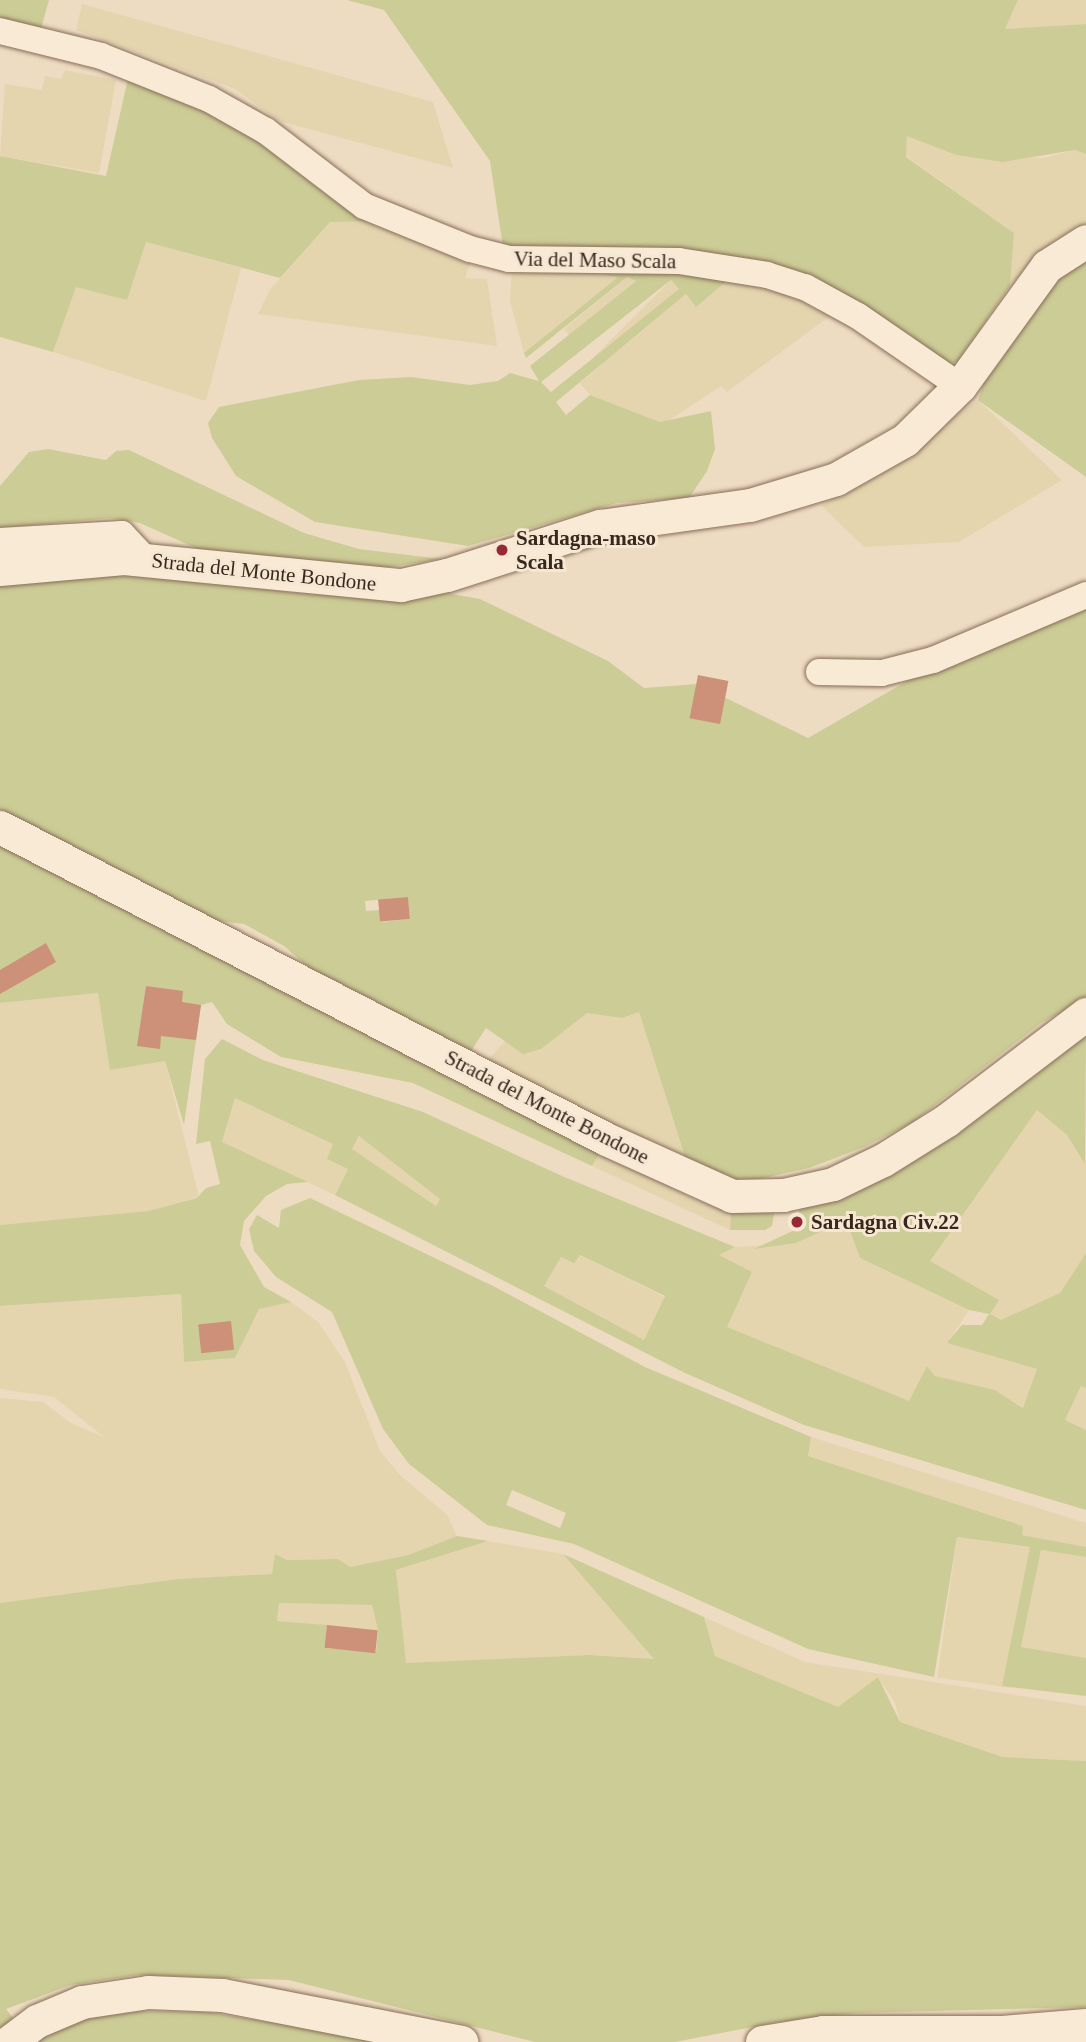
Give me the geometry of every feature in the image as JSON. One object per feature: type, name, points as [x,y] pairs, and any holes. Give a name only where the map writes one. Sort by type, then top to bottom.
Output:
[{"type":"street","name":"Via del Maso Scala","points":[[0,30],[101,56],[209,99],[266,131],[364,206],[448,241],[509,259],[679,261],[768,275],[805,287],[858,316],[960,386]]},
{"type":"street","name":"Strada del Monte Bondone","points":[[0,569],[99,558],[146,559],[401,585],[447,575],[600,526],[750,505],[836,479],[905,440],[960,386],[1047,265],[1086,241]]},
{"type":"street","points":[[0,541],[122,534],[146,559]]},
{"type":"street","points":[[819,672],[882,673],[933,660],[1086,595]]},
{"type":"street","name":"Strada del Monte Bondone","points":[[0,827],[606,1139],[732,1196],[783,1195],[832,1184],[883,1160],[947,1120],[1086,1014]]},
{"type":"street","points":[[9,2042],[37,2021],[82,2002],[148,1992],[222,1995],[461,2042]]},
{"type":"street","points":[[762,2042],[823,2032],[1002,2032],[1086,2025]]},
{"type":"shaded area","points":[[1018,0],[1086,0],[1086,24],[1005,29]]},
{"type":"shaded area","points":[[82,4],[433,102],[453,168],[279,121],[235,89],[76,30]]},
{"type":"shaded area","points":[[65,70],[116,80],[99,173],[0,156],[5,84],[42,90],[45,76],[61,79]]},
{"type":"shaded area","points":[[907,135],[956,155],[1043,158],[1075,150],[1086,154],[1086,224],[1043,248],[1010,286],[1014,233],[906,156]]},
{"type":"shaded area","points":[[360,219],[473,256],[465,278],[487,279],[497,346],[258,314],[269,291],[330,222]]},
{"type":"shaded area","points":[[146,242],[241,268],[206,401],[53,352],[76,286]]},
{"type":"shaded area","points":[[512,266],[616,267],[619,276],[524,353],[510,301]]},
{"type":"shaded area","points":[[627,277],[636,281],[569,335],[564,329]]},
{"type":"shaded area","points":[[730,278],[804,292],[838,310],[727,392],[721,386],[668,421],[660,422],[590,395],[580,383],[686,294]]},
{"type":"shaded area","points":[[671,280],[680,289],[604,366],[595,356]]},
{"type":"shaded area","points":[[978,400],[1062,480],[959,542],[864,547],[822,506]]},
{"type":"shaded area","points":[[98,993],[165,1061],[199,1197],[148,1211],[0,1225],[0,1003]]},
{"type":"shaded area","points":[[597,1012],[622,1018],[639,1012],[687,1163],[487,1061],[506,1040],[523,1054],[587,1013]]},
{"type":"shaded area","points":[[235,1098],[334,1144],[348,1169],[335,1195],[222,1142]]},
{"type":"shaded area","points":[[1037,1110],[1067,1135],[1086,1163],[1086,1253],[1060,1293],[1001,1321],[989,1315],[998,1300],[929,1261]]},
{"type":"shaded area","points":[[360,1136],[440,1199],[436,1206],[351,1149]]},
{"type":"shaded area","points":[[601,1151],[695,1200],[731,1212],[730,1230],[592,1166]]},
{"type":"shaded area","points":[[846,1219],[860,1258],[969,1310],[948,1343],[1037,1369],[1024,1408],[995,1390],[935,1376],[927,1366],[901,1420],[767,1343],[726,1327],[752,1272],[718,1255],[735,1247],[796,1243]]},
{"type":"shaded area","points":[[579,1255],[665,1297],[644,1340],[544,1286],[561,1256]]},
{"type":"shaded area","points":[[181,1294],[184,1362],[235,1358],[259,1309],[291,1302],[318,1322],[345,1362],[380,1451],[399,1474],[447,1515],[457,1536],[408,1555],[350,1567],[338,1559],[287,1560],[275,1555],[273,1574],[177,1579],[0,1603],[0,1398],[43,1402],[71,1423],[104,1437],[54,1397],[0,1389],[0,1306]]},
{"type":"shaded area","points":[[1081,1386],[1086,1388],[1086,1430],[1065,1420]]},
{"type":"shaded area","points":[[811,1437],[1086,1523],[1086,1547],[1022,1535],[1022,1526],[808,1456]]},
{"type":"shaded area","points":[[957,1537],[1031,1547],[1012,1688],[937,1678]]},
{"type":"shaded area","points":[[488,1541],[563,1554],[655,1659],[590,1655],[405,1664],[396,1570]]},
{"type":"shaded area","points":[[1041,1550],[1086,1557],[1086,1658],[1021,1648]]},
{"type":"shaded area","points":[[279,1603],[373,1605],[378,1630],[277,1621]]},
{"type":"shaded area","points":[[704,1617],[805,1662],[1086,1706],[1086,1761],[1003,1757],[900,1722],[895,1703],[878,1677],[839,1708],[715,1656]]},
{"type":"green space","points":[[0,0],[49,0],[40,32],[0,22]]},
{"type":"green space","points":[[347,0],[1018,0],[1005,29],[1086,24],[1086,154],[1075,150],[1003,162],[956,155],[907,136],[906,157],[1014,233],[1010,286],[957,362],[949,363],[820,287],[503,247],[490,161],[384,10]]},
{"type":"green space","points":[[129,74],[231,117],[371,221],[330,222],[280,278],[146,242],[127,300],[76,287],[53,352],[0,337],[0,156],[106,176]]},
{"type":"green space","points":[[1086,256],[1086,477],[978,400],[986,376],[1049,285]]},
{"type":"green space","points":[[616,267],[730,278],[696,307],[686,294],[556,402],[566,415],[590,395],[660,422],[711,411],[715,449],[707,471],[689,498],[617,503],[468,546],[315,522],[236,476],[212,438],[208,423],[219,407],[359,380],[411,377],[470,385],[498,381],[510,373],[539,381],[530,366],[636,281],[627,277],[526,358],[524,353],[618,277],[605,275]],"holes":[[[671,280],[679,289],[551,392],[541,382]]]},
{"type":"green space","points":[[48,449],[106,460],[116,451],[129,450],[304,533],[359,549],[441,559],[382,568],[198,549],[140,523],[111,518],[0,528],[0,486],[29,452]]},
{"type":"green space","points":[[130,573],[298,593],[378,597],[446,593],[480,599],[608,661],[644,688],[697,684],[808,738],[923,672],[1086,606],[1086,999],[1041,1023],[913,1122],[864,1147],[809,1168],[759,1179],[726,1179],[687,1163],[639,1012],[622,1018],[587,1013],[541,1049],[523,1054],[486,1028],[471,1051],[308,967],[284,946],[244,924],[212,920],[0,809],[0,584]],"holes":[[[408,897],[410,919],[381,922],[380,910],[366,911],[365,901]]]},
{"type":"green space","points":[[0,842],[601,1151],[592,1166],[413,1083],[281,1057],[227,1024],[212,1002],[201,1005],[184,1125],[165,1061],[110,1070],[98,993],[0,1003]]},
{"type":"green space","points":[[1086,1032],[1085,1164],[1067,1135],[1037,1110],[930,1261],[999,1300],[990,1314],[1001,1320],[1060,1293],[1086,1253],[1086,1388],[1081,1386],[1065,1420],[1086,1430],[1086,1510],[804,1425],[685,1373],[335,1195],[348,1169],[327,1159],[333,1144],[235,1098],[222,1142],[308,1182],[287,1184],[266,1196],[244,1221],[240,1245],[264,1287],[291,1302],[259,1309],[235,1358],[184,1362],[181,1294],[0,1306],[0,1225],[148,1211],[197,1198],[206,1188],[220,1184],[210,1141],[196,1144],[205,1059],[222,1039],[263,1060],[423,1112],[562,1176],[735,1247],[719,1255],[752,1272],[727,1327],[909,1401],[927,1366],[935,1376],[995,1390],[1023,1408],[1037,1369],[947,1343],[962,1325],[982,1325],[989,1314],[969,1310],[860,1258],[846,1220],[796,1243],[754,1249],[797,1229],[800,1205]],"holes":[[[359,1136],[440,1199],[436,1206],[352,1149]],[[580,1255],[665,1296],[644,1340],[544,1286],[561,1257],[574,1263]]]},
{"type":"green space","points":[[310,1198],[495,1287],[645,1367],[811,1437],[808,1456],[1023,1526],[1022,1535],[1086,1547],[1086,1557],[1041,1550],[1021,1647],[1086,1658],[1086,1696],[1002,1686],[1030,1547],[957,1537],[934,1677],[808,1649],[574,1544],[487,1525],[409,1464],[383,1429],[332,1312],[276,1277],[254,1251],[249,1229],[257,1215],[279,1228],[281,1210]],"holes":[[[512,1490],[566,1513],[560,1528],[506,1505]]]},
{"type":"green space","points":[[775,1208],[772,1226],[765,1230],[730,1230],[731,1212]]},
{"type":"green space","points":[[457,1536],[488,1541],[396,1570],[406,1663],[590,1655],[654,1659],[563,1554],[704,1617],[715,1656],[838,1707],[878,1677],[900,1722],[1003,1757],[1086,1761],[1086,2007],[856,2013],[778,2022],[675,2042],[535,2042],[289,1980],[137,1975],[71,1985],[6,2009],[28,2038],[78,2019],[143,2011],[207,2012],[390,2042],[0,2042],[0,1603],[177,1579],[272,1574],[275,1554],[287,1560],[338,1559],[350,1567],[408,1555]],"holes":[[[279,1603],[372,1605],[378,1630],[376,1652],[326,1648],[327,1625],[277,1621]]]},
{"type":"building","points":[[698,675],[728,681],[720,724],[690,718]]},
{"type":"building","points":[[408,897],[410,919],[380,922],[378,900]]},
{"type":"building","points":[[46,943],[56,962],[0,994],[0,970]]},
{"type":"building","points":[[146,986],[183,991],[182,1002],[201,1005],[196,1040],[161,1036],[160,1049],[137,1046]]},
{"type":"building","points":[[231,1321],[234,1350],[201,1353],[198,1324]]},
{"type":"building","points":[[327,1625],[378,1630],[375,1653],[325,1648]]},
{"type":"place","name":"Sardagna-maso Scala","points":[[502,550]]},
{"type":"place","name":"Sardagna Civ.22","points":[[797,1222]]}]
